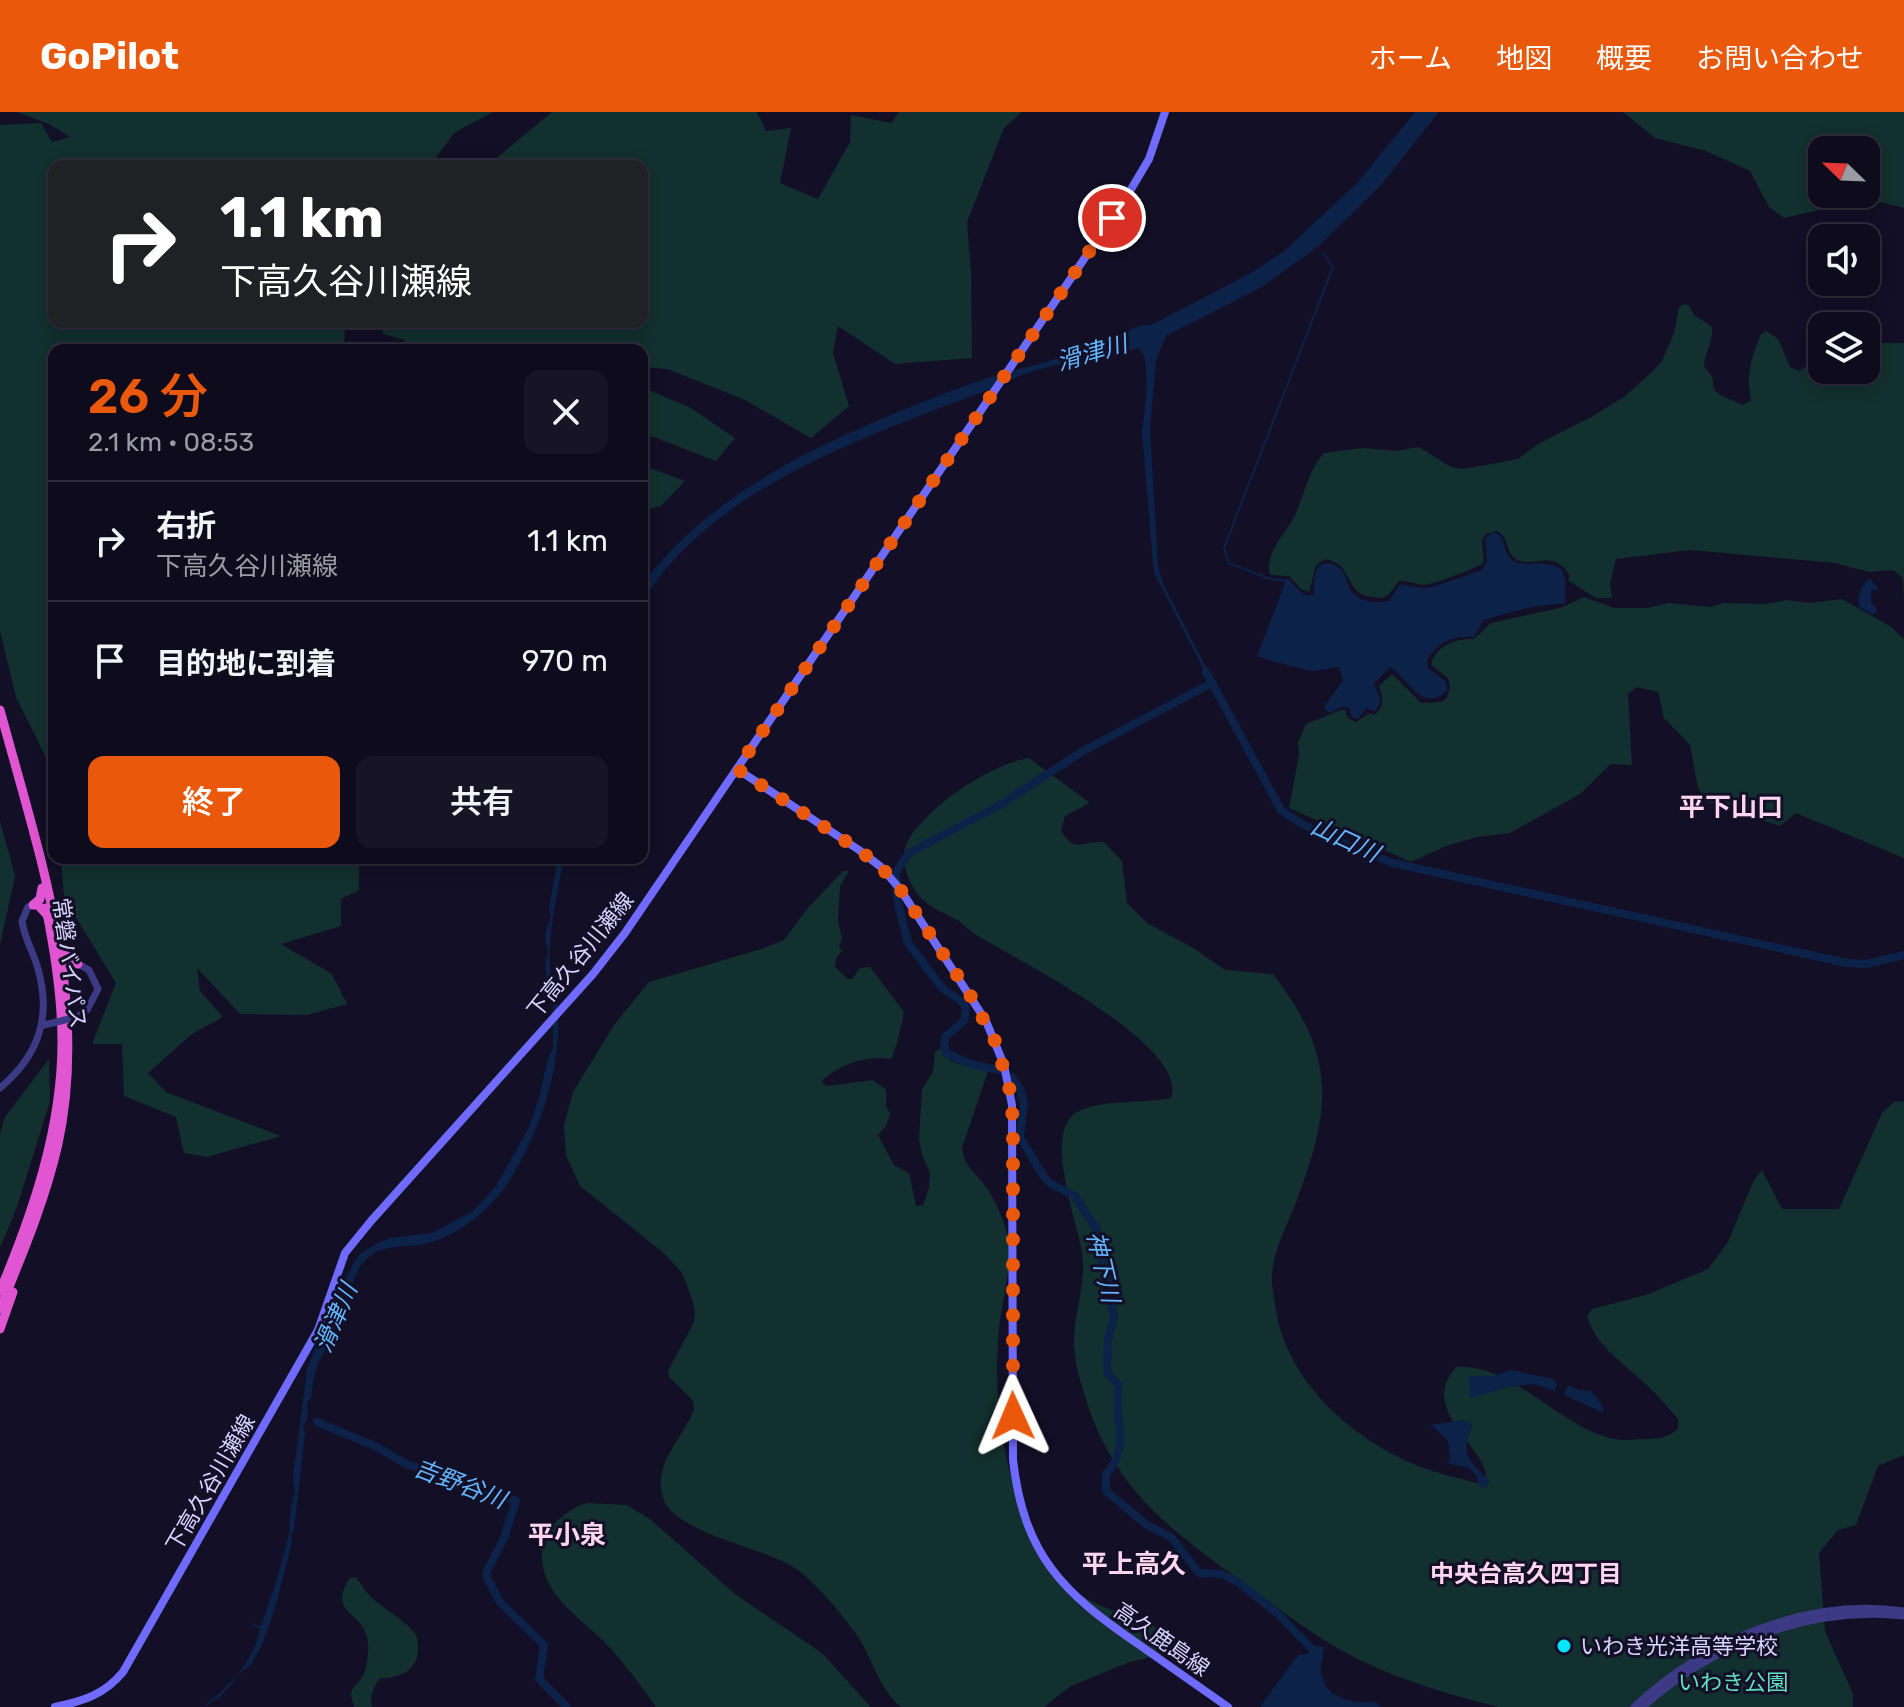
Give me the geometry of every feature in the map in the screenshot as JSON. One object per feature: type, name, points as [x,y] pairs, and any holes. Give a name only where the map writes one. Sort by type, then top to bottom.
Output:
[{"type":"highway","name":"常磐バイパス","points":[[0,710],[48,916],[58,975],[62,1042],[59,1092],[42,1174],[2,1286]]},
{"type":"highway","name":"常磐バイパス","points":[[0,1309],[50,1177],[64,1108],[69,1046],[64,974],[48,888],[3,733]]},
{"type":"highway","points":[[33,905],[40,899],[42,888]]},
{"type":"highway","points":[[33,905],[38,905],[48,916]]},
{"type":"highway","points":[[60,947],[78,964]]},
{"type":"highway","points":[[64,974],[68,968],[78,964]]},
{"type":"highway","points":[[0,1329],[29,1239]]},
{"type":"main road","name":"下高久谷川瀬線","points":[[55,1707],[82,1704],[97,1696],[108,1688],[128,1663],[318,1330],[341,1261],[349,1247],[569,1002],[625,933],[1142,172],[1155,146],[1165,112]]},
{"type":"main road","name":"高久鹿島線","points":[[737,769],[859,850],[891,878],[986,1021],[1004,1065],[1013,1121],[1013,1460],[1023,1516],[1041,1554],[1075,1597],[1104,1621],[1228,1707]]},
{"type":"street","points":[[0,1088],[26,1063],[43,1027],[42,984],[22,921],[28,907],[33,905]]},
{"type":"street","points":[[43,1027],[77,1017],[87,1010],[98,989],[89,970],[78,964]]},
{"type":"street","points":[[1634,1707],[1704,1654],[1771,1625],[1840,1610],[1904,1614]]},
{"type":"street","points":[[1643,1707],[1669,1684],[1701,1663],[1773,1631],[1827,1618],[1904,1614]]},
{"type":"green space","points":[[17,112],[493,112],[454,133],[434,160],[48,160],[48,328],[345,328],[344,344],[48,344],[48,762],[16,697],[0,631],[0,125],[41,123],[52,142],[70,137],[49,124]]},
{"type":"green space","points":[[552,112],[757,112],[766,131],[791,128],[780,183],[818,199],[850,142],[851,115],[891,123],[899,112],[1022,112],[1004,128],[967,222],[972,358],[895,364],[838,326],[833,353],[849,406],[811,438],[745,400],[667,369],[648,367],[648,344],[406,344],[404,340],[383,334],[383,328],[648,328],[648,160],[494,160]]},
{"type":"green space","points":[[1623,112],[1904,112],[1904,208],[1880,202],[1880,136],[1808,136],[1808,208],[1828,208],[1784,218],[1769,207],[1750,171],[1706,151],[1655,138]]},
{"type":"green space","points":[[1689,305],[1694,315],[1712,327],[1704,366],[1720,395],[1743,405],[1751,400],[1749,374],[1752,358],[1761,334],[1767,331],[1778,339],[1790,367],[1799,371],[1808,366],[1808,384],[1880,384],[1880,343],[1904,343],[1904,604],[1903,578],[1893,570],[1869,572],[1835,563],[1690,550],[1616,559],[1610,584],[1612,598],[1596,598],[1569,581],[1569,574],[1557,563],[1515,559],[1497,531],[1486,534],[1482,540],[1484,562],[1481,564],[1429,584],[1399,581],[1390,593],[1381,598],[1357,591],[1341,567],[1325,559],[1316,565],[1309,592],[1301,589],[1289,576],[1270,575],[1273,552],[1294,517],[1310,476],[1324,453],[1363,448],[1396,451],[1419,447],[1451,467],[1463,469],[1518,459],[1538,444],[1624,397],[1654,370],[1662,361],[1674,333],[1679,307]]},
{"type":"green space","points":[[648,390],[691,408],[735,438],[716,461],[648,435]]},
{"type":"green space","points":[[648,467],[685,481],[661,506],[648,509]]},
{"type":"green space","points":[[1584,597],[1614,608],[1647,608],[1668,603],[1711,607],[1723,603],[1766,604],[1786,600],[1810,603],[1842,599],[1890,626],[1904,639],[1904,858],[1796,813],[1780,826],[1707,802],[1698,788],[1690,745],[1664,718],[1658,692],[1637,687],[1628,694],[1632,765],[1611,764],[1580,794],[1510,833],[1478,837],[1446,846],[1411,862],[1289,808],[1299,755],[1298,743],[1306,724],[1341,710],[1345,710],[1348,718],[1356,722],[1370,713],[1374,715],[1382,702],[1379,686],[1392,674],[1421,703],[1441,702],[1446,699],[1450,688],[1448,678],[1431,665],[1442,648],[1460,640],[1474,639],[1491,623],[1563,607]]},
{"type":"green space","name":"いわき公園","points":[[1029,758],[1090,803],[1065,816],[1061,831],[1071,843],[1104,842],[1122,861],[1127,903],[1147,923],[1195,949],[1225,970],[1273,974],[1294,1003],[1318,1057],[1322,1082],[1321,1109],[1309,1167],[1273,1265],[1272,1286],[1281,1331],[1291,1356],[1322,1400],[1364,1436],[1420,1466],[1480,1484],[1486,1482],[1485,1469],[1449,1415],[1445,1400],[1446,1384],[1456,1367],[1475,1368],[1494,1374],[1569,1419],[1606,1437],[1653,1439],[1678,1429],[1678,1419],[1602,1343],[1587,1316],[1592,1309],[1646,1295],[1708,1269],[1728,1242],[1753,1182],[1762,1170],[1782,1209],[1839,1209],[1882,1113],[1895,1101],[1904,1102],[1904,1455],[1878,1466],[1856,1525],[1838,1530],[1819,1553],[1825,1631],[1853,1694],[1853,1707],[1498,1707],[1457,1696],[1377,1668],[1326,1641],[1185,1539],[1141,1497],[1106,1448],[1092,1418],[1077,1368],[1074,1346],[1083,1263],[1064,1175],[1063,1134],[1069,1119],[1081,1110],[1103,1104],[1171,1098],[1170,1077],[1154,1054],[1096,1006],[926,903],[912,885],[904,861],[910,838],[938,806],[990,772]]},
{"type":"green space","points":[[0,821],[15,876],[0,945]]},
{"type":"green space","points":[[61,864],[359,864],[359,890],[341,899],[341,926],[281,944],[332,974],[347,1004],[307,1015],[240,1014],[197,968],[200,991],[223,1017],[192,1034],[148,1073],[166,1092],[281,1136],[207,1157],[184,1153],[176,1117],[124,1096],[122,1044],[92,1044],[116,983],[64,898]]},
{"type":"green space","points":[[843,871],[849,871],[840,886],[838,921],[842,951],[836,958],[835,967],[852,979],[860,968],[870,967],[904,1012],[891,1059],[872,1058],[855,1062],[823,1079],[822,1083],[827,1086],[873,1080],[886,1090],[886,1106],[890,1114],[886,1126],[878,1135],[894,1165],[909,1173],[916,1206],[923,1205],[929,1188],[930,1173],[919,1139],[922,1089],[933,1072],[935,1052],[941,1048],[949,1059],[961,1065],[988,1071],[962,1148],[968,1165],[993,1198],[1009,1244],[999,1329],[998,1397],[1008,1465],[1018,1498],[1048,1558],[1069,1585],[1095,1603],[1156,1628],[1180,1646],[1071,1686],[1044,1707],[901,1707],[883,1685],[855,1632],[803,1574],[781,1561],[702,1530],[671,1510],[663,1498],[662,1474],[670,1452],[694,1409],[693,1401],[669,1377],[668,1371],[694,1322],[692,1299],[682,1273],[666,1255],[580,1186],[566,1156],[564,1125],[573,1092],[614,1025],[649,982],[784,940],[807,909]]},
{"type":"green space","points":[[49,1059],[50,1101],[17,1207],[0,1248],[0,1134],[5,1117]]},
{"type":"green space","points":[[588,1503],[627,1505],[650,1519],[735,1594],[822,1653],[871,1707],[656,1707],[611,1649],[556,1595],[543,1569],[543,1545],[548,1531],[569,1511]]},
{"type":"green space","points":[[355,1577],[371,1597],[414,1632],[418,1642],[417,1655],[411,1668],[400,1675],[379,1679],[372,1696],[372,1707],[354,1707],[351,1696],[365,1671],[368,1651],[365,1632],[348,1612],[342,1599],[350,1578]]},
{"type":"water","name":"滑津川","points":[[1415,112],[1439,112],[1381,185],[1320,245],[1262,287],[1166,336],[1156,360],[1150,428],[1158,567],[1163,584],[1213,680],[1210,682],[1154,573],[1142,432],[1147,376],[1139,348],[1120,352],[1119,346],[1094,356],[1027,373],[841,448],[802,467],[764,488],[696,538],[667,568],[648,594],[648,578],[699,524],[732,499],[803,455],[959,388],[1055,359],[1142,325],[1151,325],[1251,273],[1284,251],[1358,182]]},
{"type":"water","points":[[1492,533],[1499,534],[1508,555],[1515,561],[1548,564],[1562,570],[1565,602],[1483,620],[1474,637],[1459,637],[1441,644],[1427,660],[1428,668],[1446,682],[1447,691],[1438,697],[1430,698],[1416,692],[1390,667],[1374,684],[1381,700],[1376,711],[1366,708],[1358,719],[1352,717],[1347,707],[1329,713],[1324,707],[1343,680],[1339,667],[1313,671],[1257,656],[1287,578],[1303,594],[1310,596],[1314,594],[1317,570],[1327,563],[1340,568],[1350,589],[1358,597],[1370,602],[1389,601],[1400,584],[1432,587],[1482,570],[1487,562],[1485,538]]},
{"type":"water","points":[[1870,579],[1878,588],[1876,591],[1871,589],[1871,602],[1877,610],[1874,615],[1860,608],[1859,604],[1862,588]]},
{"type":"water","name":"滑津川","points":[[557,864],[563,864],[550,941],[551,971],[558,1008],[557,1051],[549,1092],[535,1131],[508,1183],[478,1216],[438,1240],[377,1252],[359,1269],[343,1321],[321,1357],[311,1398],[307,1402],[308,1417],[303,1425],[305,1434],[294,1530],[271,1621],[251,1665],[223,1694],[203,1707],[239,1672],[257,1641],[260,1629],[249,1623],[261,1626],[289,1534],[307,1369],[315,1349],[342,1309],[344,1282],[353,1264],[360,1254],[376,1244],[390,1238],[432,1233],[473,1211],[496,1186],[529,1127],[553,1049],[553,1006],[548,994],[545,962],[548,955],[545,934],[551,916],[549,908]]},
{"type":"water","points":[[1511,1370],[1554,1379],[1557,1384],[1555,1391],[1534,1384],[1509,1387],[1470,1398],[1469,1376],[1493,1376]]},
{"type":"water","points":[[1568,1385],[1591,1391],[1601,1403],[1604,1413],[1564,1395]]},
{"type":"water","points":[[1464,1420],[1473,1424],[1467,1442],[1468,1455],[1489,1480],[1487,1488],[1478,1485],[1477,1476],[1469,1468],[1447,1463],[1450,1458],[1448,1440],[1431,1425]]},
{"type":"water","points":[[1315,1646],[1324,1647],[1322,1676],[1331,1692],[1352,1701],[1374,1701],[1382,1707],[1260,1707],[1298,1655],[1308,1654]]},
{"type":"waterway","points":[[1286,581],[1267,578],[1229,563],[1224,548],[1333,267],[1323,253]]},
{"type":"waterway","name":"山口川","points":[[1206,672],[1281,810],[1306,826],[1350,846],[1393,863],[1847,963],[1866,964],[1904,955]]},
{"type":"waterway","name":"神下川","points":[[999,1070],[970,1064],[946,1053],[946,1036],[964,1021],[966,1008],[943,989],[908,943],[897,899],[896,872],[909,853],[1002,804],[1083,751],[1212,683]]},
{"type":"waterway","name":"神下川","points":[[1012,1077],[1024,1103],[1020,1137],[1044,1177],[1075,1196],[1097,1230],[1102,1261],[1111,1282],[1109,1291],[1114,1317],[1108,1339],[1107,1364],[1108,1374],[1119,1385],[1120,1442],[1114,1463],[1106,1474],[1106,1491],[1147,1525],[1171,1537],[1199,1573],[1221,1574],[1238,1582],[1278,1614],[1319,1656]]},
{"type":"waterway","name":"吉野谷川","points":[[317,1422],[377,1447],[406,1464],[516,1501],[504,1538],[487,1571],[487,1578],[500,1602],[544,1645],[539,1679],[567,1707]]},
{"type":"place","name":"いわき光洋高等学校","points":[[1564,1646]]},
{"type":"district","name":"平下山口","points":[[1731,807]]},
{"type":"district","name":"平小泉","points":[[567,1535]]},
{"type":"district","name":"平上高久","points":[[1134,1564]]},
{"type":"district","name":"中央台高久四丁目","points":[[1526,1574]]},
{"type":"route","points":[[1013,1416],[1013,1121],[1010,1091],[996,1043],[986,1021],[922,919],[881,867],[737,769],[1112,218]]}]
